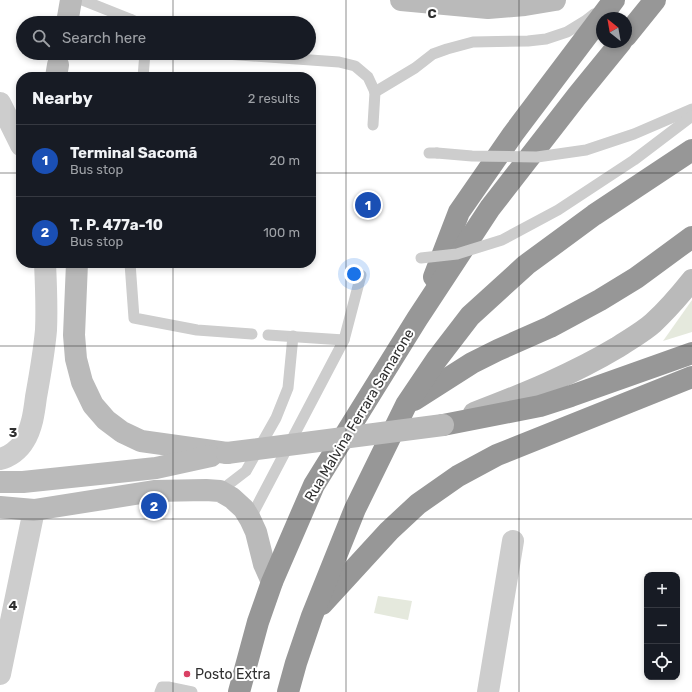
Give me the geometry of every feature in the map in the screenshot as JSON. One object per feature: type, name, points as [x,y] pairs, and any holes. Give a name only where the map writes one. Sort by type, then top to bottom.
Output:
[{"type":"highway","points":[[417,319],[459,212],[513,134],[612,0]]},
{"type":"highway","points":[[632,29],[655,0]]},
{"type":"highway","points":[[417,319],[490,208],[572,102],[616,48]]},
{"type":"highway","points":[[288,692],[312,616],[355,509],[406,405],[437,360],[470,316],[526,265],[594,215],[692,150]]},
{"type":"highway","points":[[406,405],[472,363],[550,327],[600,300],[636,278],[692,237]]},
{"type":"highway","name":"Rua Malvina Ferrara Samarone","points":[[239,692],[258,622],[272,582],[314,485],[417,319]]},
{"type":"highway","points":[[443,425],[540,406],[692,354]]},
{"type":"highway","points":[[312,616],[389,531],[418,504],[458,476],[497,455],[692,377]]},
{"type":"main road","points":[[68,16],[71,0]]},
{"type":"main road","points":[[401,0],[488,8],[525,5],[555,0]]},
{"type":"main road","points":[[77,268],[74,335],[76,359],[82,382],[93,404],[106,420],[122,432],[141,441],[227,453]]},
{"type":"main road","points":[[0,482],[23,482],[156,468],[227,453],[443,425],[561,378],[602,356],[631,339],[653,323],[692,280]]},
{"type":"main road","points":[[0,507],[34,510],[154,491],[220,491],[232,498],[244,509],[250,519],[256,532],[264,564],[272,582]]},
{"type":"street","points":[[0,103],[16,135]]},
{"type":"street","points":[[0,459],[15,452],[24,442],[31,426],[39,386],[46,330],[45,268]]},
{"type":"street","points":[[0,674],[34,510]]},
{"type":"street","points":[[488,692],[513,541]]},
{"type":"lane","points":[[82,0],[122,16]]},
{"type":"lane","points":[[375,92],[415,68],[433,54],[473,42],[528,41],[546,39],[567,32],[585,21],[612,0]]},
{"type":"lane","points":[[144,72],[145,60]]},
{"type":"lane","points":[[311,60],[339,62],[355,66],[368,77],[375,92],[373,124]]},
{"type":"lane","points":[[433,153],[472,156],[537,157],[586,150],[634,134],[692,109]]},
{"type":"lane","points":[[421,258],[457,254],[502,240],[558,210],[634,160],[692,116]]},
{"type":"lane","points":[[130,268],[134,318],[197,330],[252,334]]},
{"type":"lane","points":[[250,519],[344,340],[362,276]]},
{"type":"lane","points":[[268,335],[344,340]]},
{"type":"lane","points":[[220,491],[246,471],[276,418],[288,388],[293,336]]},
{"type":"lane","points":[[160,692],[162,687],[168,687],[192,692]]},
{"type":"shaded area","points":[[692,300],[692,332],[663,341]]},
{"type":"shaded area","points":[[378,596],[412,601],[408,620],[374,613]]},
{"type":"place","name":"Terminal Sacomã","points":[[368,205]]},
{"type":"place","name":"T. P. 477a-10","points":[[154,506]]},
{"type":"place","name":"Posto Extra","points":[[187,674]]}]
